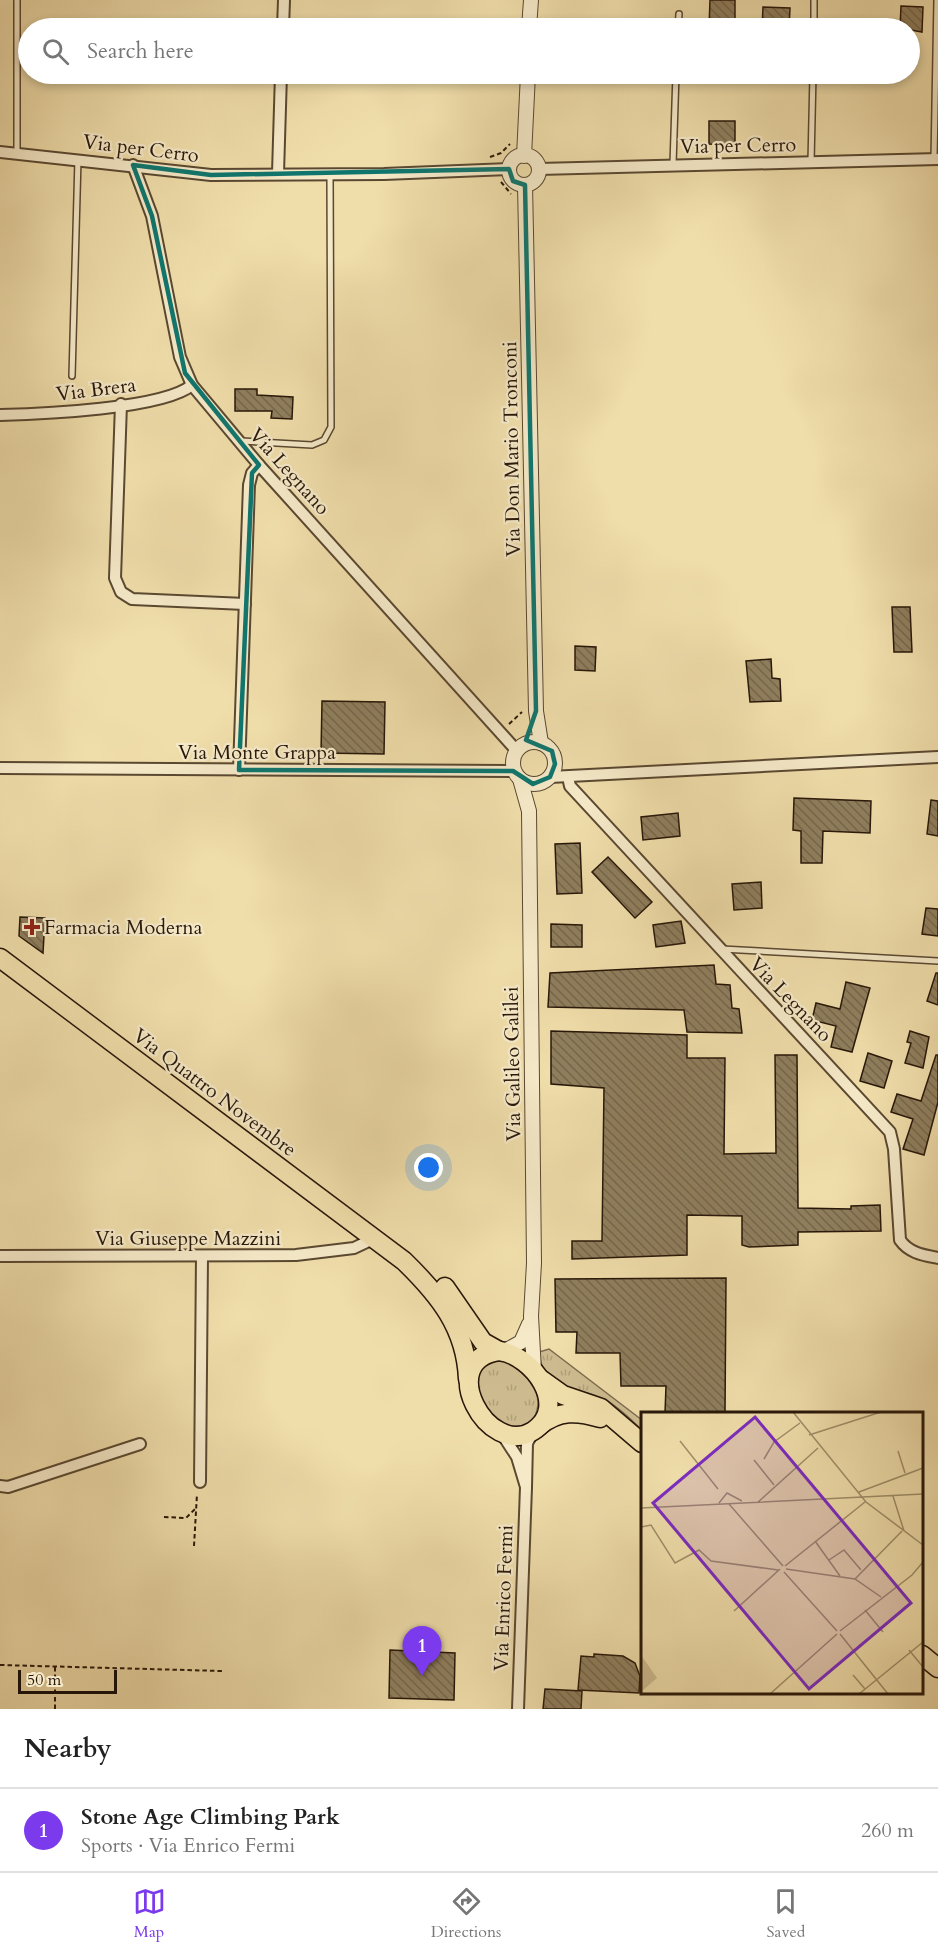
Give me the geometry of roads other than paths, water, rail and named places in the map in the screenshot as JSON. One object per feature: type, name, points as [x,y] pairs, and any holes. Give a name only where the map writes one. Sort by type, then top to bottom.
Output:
[{"type":"main road","name":"Via Quattro Novembre","points":[[0,958],[373,1239],[404,1261],[424,1271],[447,1290],[483,1342],[501,1351]]},
{"type":"main road","name":"Via Quattro Novembre","points":[[404,1261],[439,1296],[450,1314],[465,1349],[468,1379]]},
{"type":"main road","points":[[501,1351],[522,1358],[555,1390],[601,1408],[639,1440],[602,1418],[577,1412],[561,1414],[521,1435],[506,1435],[492,1427],[473,1405],[468,1392],[468,1379],[481,1358],[501,1351]]},
{"type":"main road","points":[[534,1371],[543,1383],[548,1399],[545,1415],[538,1427]]},
{"type":"main road","points":[[923,1657],[938,1668]]},
{"type":"street","points":[[283,18],[284,0]]},
{"type":"street","points":[[530,18],[531,0]]},
{"type":"street","points":[[278,173],[281,84]]},
{"type":"street","points":[[524,156],[528,84]]},
{"type":"street","name":"Via per Cerro","points":[[0,152],[211,175],[509,169]]},
{"type":"street","points":[[524,156],[533,158],[539,170],[534,182],[525,185],[513,181],[509,169],[512,161],[524,156]]},
{"type":"street","name":"Via per Cerro","points":[[539,170],[936,159]]},
{"type":"street","name":"Via Legnano","points":[[133,165],[152,216],[180,357],[192,385],[259,465],[521,748]]},
{"type":"street","name":"Via Don Mario Tronconi","points":[[525,185],[536,711],[541,743]]},
{"type":"street","name":"Via Brera","points":[[0,415],[172,397],[192,385]]},
{"type":"street","points":[[120,404],[115,579],[121,592],[132,599],[245,604]]},
{"type":"street","points":[[239,770],[249,485],[252,473],[259,465]]},
{"type":"street","name":"Via Don Mario Tronconi","points":[[521,748],[536,711]]},
{"type":"street","points":[[545,780],[554,771],[555,758],[552,751],[541,743],[521,748],[513,761],[518,775],[533,784],[568,777],[938,758]]},
{"type":"street","name":"Via Monte Grappa","points":[[0,768],[518,775]]},
{"type":"street","name":"Via Galileo Galilei","points":[[518,775],[529,811],[534,1263],[531,1316],[534,1371]]},
{"type":"street","name":"Via Legnano","points":[[568,777],[570,786],[890,1132],[894,1149],[900,1240],[906,1248],[915,1253],[938,1258]]},
{"type":"street","name":"Via Galileo Galilei","points":[[529,811],[545,780]]},
{"type":"street","name":"Via Giuseppe Mazzini","points":[[0,1256],[319,1254],[354,1248],[373,1239]]},
{"type":"street","points":[[200,1482],[202,1256]]},
{"type":"street","name":"Via Galileo Galilei","points":[[501,1351],[521,1342],[528,1330],[531,1316]]},
{"type":"street","name":"Via Enrico Fermi","points":[[518,1709],[527,1443],[538,1427]]},
{"type":"street","name":"Via Enrico Fermi","points":[[500,1431],[517,1457],[526,1487]]},
{"type":"street","points":[[0,1486],[8,1487],[140,1444]]},
{"type":"lane","points":[[17,0],[17,153]]},
{"type":"lane","points":[[814,0],[814,18]]},
{"type":"lane","points":[[936,159],[937,0]]},
{"type":"lane","points":[[679,14],[679,18]]},
{"type":"lane","points":[[673,165],[676,84]]},
{"type":"lane","points":[[810,162],[813,84]]},
{"type":"lane","points":[[72,376],[78,159]]},
{"type":"lane","points":[[238,440],[312,445],[324,440],[330,428],[330,173]]},
{"type":"lane","points":[[722,949],[938,961]]},
{"type":"place","name":"Farmacia Moderna","points":[[32,927]]},
{"type":"place","name":"Stone Age Climbing Park","points":[[422,1676]]}]
